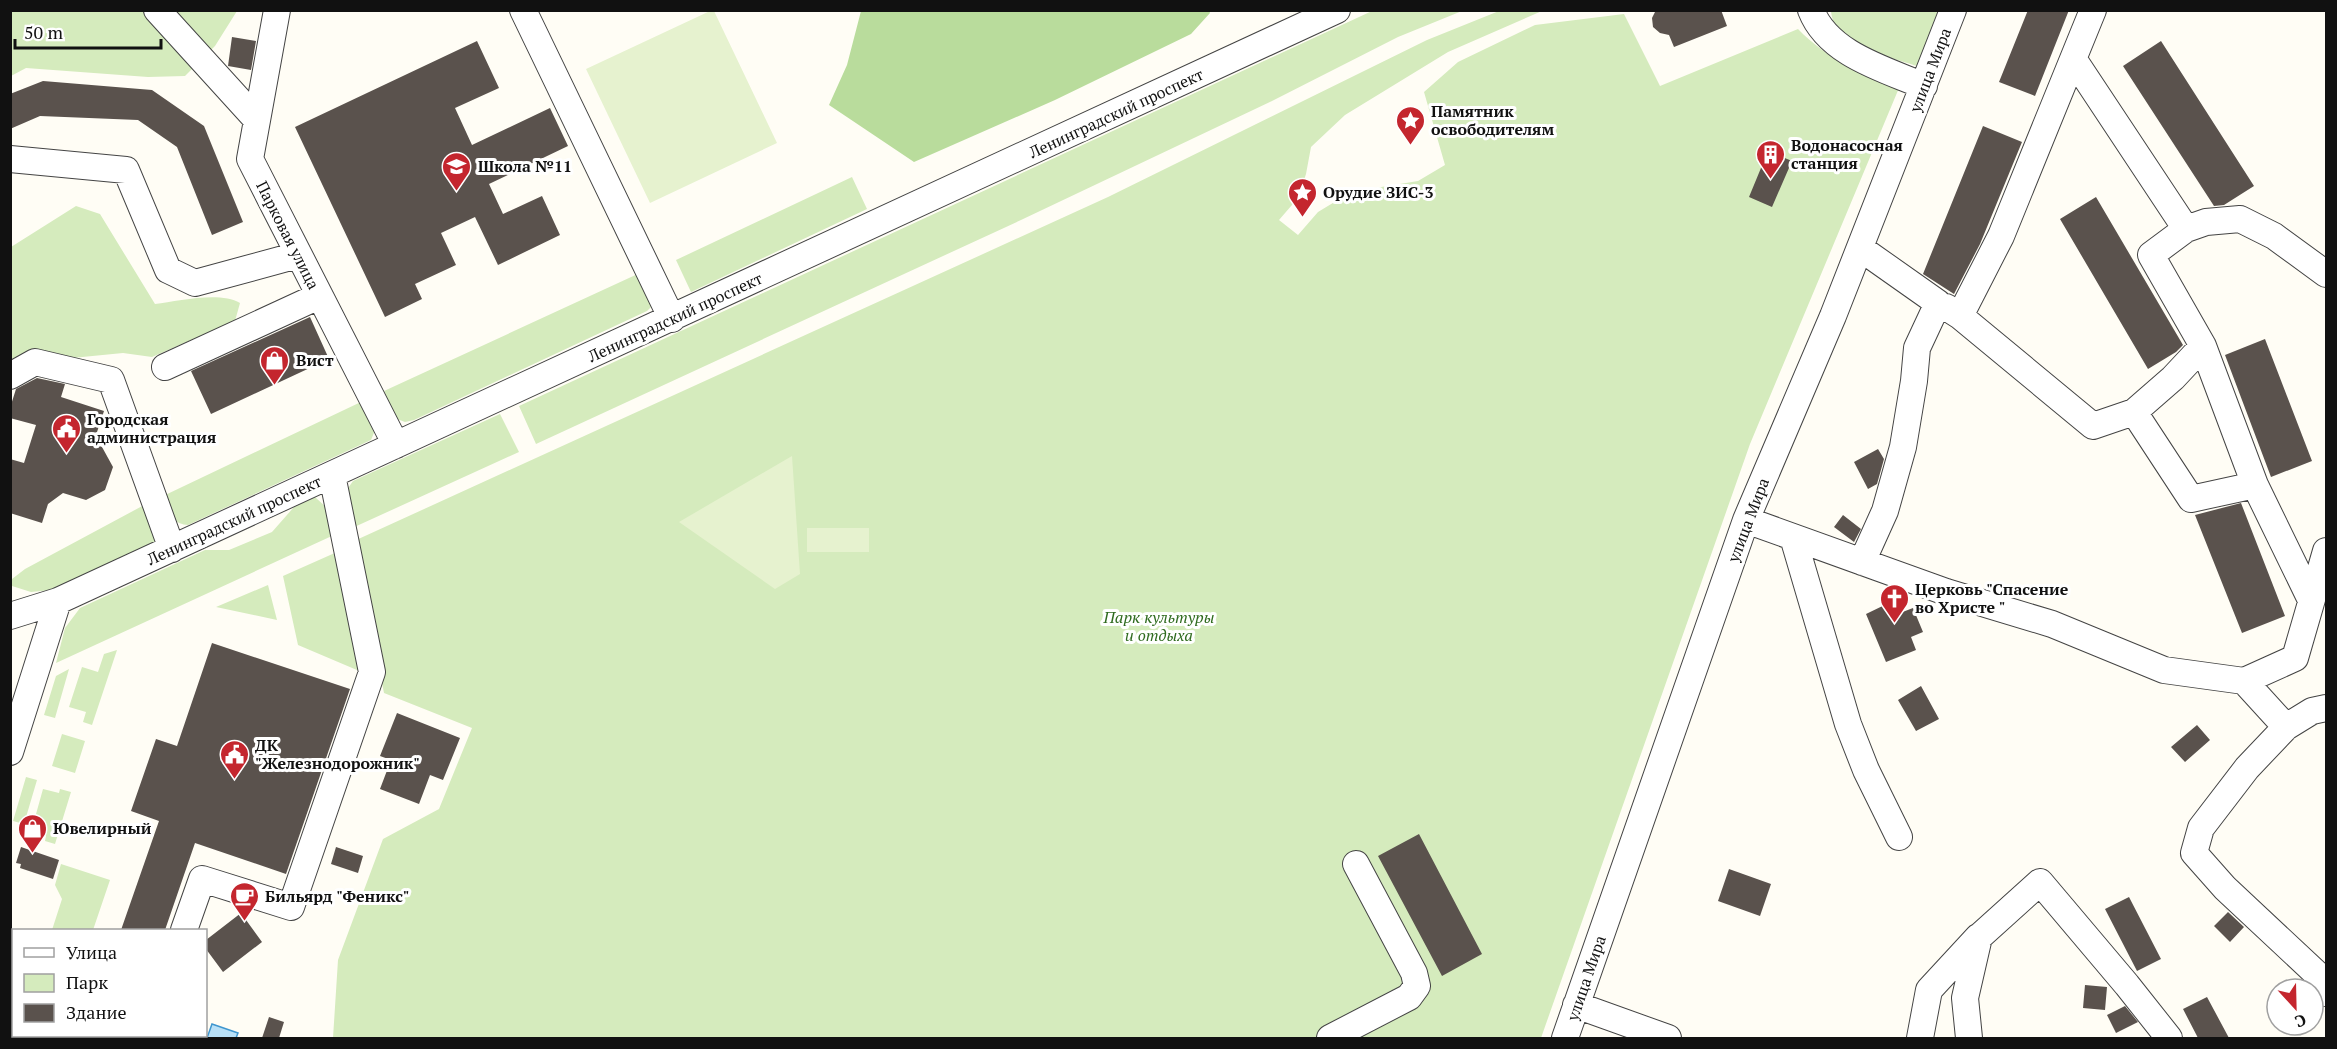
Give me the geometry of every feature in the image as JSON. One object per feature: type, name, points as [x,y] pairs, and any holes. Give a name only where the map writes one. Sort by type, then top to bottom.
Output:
[{"type":"street","points":[[157,10],[257,120]]},
{"type":"street","name":"Парковая улица","points":[[277,10],[250,159],[396,445]]},
{"type":"street","points":[[523,10],[672,319]]},
{"type":"street","name":"Ленинградский проспект","points":[[10,616],[58,601],[172,549],[1337,10]]},
{"type":"street","points":[[1811,10],[1815,22],[1832,40],[1858,57],[1924,86]]},
{"type":"street","name":"улица Мира","points":[[1565,1038],[1746,520],[1860,248],[1953,10]]},
{"type":"street","points":[[1960,316],[2001,236],[2093,10]]},
{"type":"street","points":[[2074,60],[2186,229]]},
{"type":"street","points":[[10,159],[126,170],[168,270],[195,283],[298,255]]},
{"type":"street","points":[[2311,600],[2254,485],[2203,346],[2151,255],[2186,229],[2206,222],[2240,219],[2274,236],[2326,274]]},
{"type":"street","points":[[1860,248],[1960,316],[2093,426],[2134,412],[2173,378],[2203,346]]},
{"type":"street","points":[[165,367],[319,296]]},
{"type":"street","points":[[1862,562],[1885,511],[1903,447],[1917,348],[1938,303]]},
{"type":"street","points":[[10,376],[35,362],[111,380],[172,549]]},
{"type":"street","points":[[2134,412],[2191,499],[2254,485]]},
{"type":"street","points":[[184,929],[202,879],[291,907],[372,672],[332,475]]},
{"type":"street","points":[[1746,520],[1946,592],[2052,624],[2164,670],[2244,681],[2295,658],[2326,551]]},
{"type":"street","points":[[1793,537],[1848,724],[1866,770],[1899,837]]},
{"type":"street","points":[[10,752],[58,601]]},
{"type":"street","points":[[2244,681],[2286,727]]},
{"type":"street","points":[[2326,708],[2312,711],[2286,727],[2247,768],[2201,828],[2194,853],[2225,888],[2318,975],[2326,993]]},
{"type":"street","points":[[1330,1038],[1409,997],[1417,986],[1414,973],[1356,864]]},
{"type":"street","points":[[1920,1038],[1929,990],[1979,937],[2040,882],[2169,1038]]},
{"type":"street","points":[[1969,1038],[1965,998],[1979,937]]},
{"type":"street","points":[[1576,1005],[1668,1038]]},
{"type":"green space","points":[[1209,10],[1210,13],[1191,34],[1055,100],[914,162],[829,105],[847,65],[861,11]]},
{"type":"green space","points":[[11,11],[237,11],[215,46],[185,76],[148,77],[26,68],[11,76]]},
{"type":"green space","points":[[714,11],[777,143],[650,203],[586,69]]},
{"type":"green space","points":[[1372,11],[1462,11],[1398,37],[1272,101],[1021,220],[536,444],[519,406]]},
{"type":"green space","name":"Парк культуры и отдыха","points":[[1499,11],[1542,11],[1448,52],[1345,115],[1311,147],[1306,174],[1298,198],[1279,220],[1298,235],[1318,212],[1351,192],[1418,181],[1445,165],[1424,92],[1458,62],[1535,25],[1624,14],[1660,86],[1798,29],[1833,57],[1858,71],[1899,88],[1750,444],[1541,1038],[333,1038],[338,960],[383,839],[439,809],[472,728],[384,693],[354,541],[1108,197],[1427,40]]},
{"type":"green space","points":[[1831,11],[1938,11],[1917,66],[1878,54],[1852,41],[1841,33],[1834,23]]},
{"type":"green space","points":[[852,177],[867,209],[691,292],[676,260]]},
{"type":"green space","points":[[76,206],[100,214],[155,304],[210,297],[232,299],[240,303],[235,321],[152,357],[123,353],[11,364],[11,247]]},
{"type":"green space","points":[[642,272],[653,305],[647,311],[414,420],[405,422],[397,419],[384,391]]},
{"type":"green space","points":[[363,401],[376,428],[371,440],[188,525],[177,522],[168,512],[161,497]]},
{"type":"green space","points":[[500,414],[519,452],[350,529],[346,491],[353,481]]},
{"type":"green space","points":[[792,456],[800,574],[775,589],[679,522]]},
{"type":"green space","points":[[315,497],[328,509],[334,535],[56,663],[65,628],[80,608],[205,550],[229,550],[272,532],[294,507]]},
{"type":"green space","points":[[146,504],[157,541],[51,590],[31,592],[12,586],[12,579],[25,569]]},
{"type":"green space","points":[[807,528],[869,528],[869,552],[807,552]]},
{"type":"green space","points":[[337,552],[364,673],[298,645],[283,576]]},
{"type":"green space","points":[[268,585],[277,620],[216,607]]},
{"type":"green space","points":[[117,650],[92,725],[83,722],[86,712],[69,707],[82,667],[98,672],[104,654]]},
{"type":"green space","points":[[69,669],[55,718],[44,715],[56,676]]},
{"type":"green space","points":[[62,734],[85,741],[75,773],[52,766]]},
{"type":"green space","points":[[26,777],[37,780],[24,824],[13,821]]},
{"type":"green space","points":[[43,789],[59,793],[60,789],[71,792],[55,844],[45,841],[46,836],[31,832]]},
{"type":"green space","points":[[61,864],[110,880],[93,929],[52,929],[62,899],[55,885]]},
{"type":"water","points":[[212,1024],[238,1033],[236,1038],[207,1038]]},
{"type":"building","points":[[1656,10],[1721,10],[1727,26],[1674,47],[1669,35],[1660,33],[1653,27],[1652,18]]},
{"type":"building","points":[[2028,10],[2069,10],[2035,96],[1999,82]]},
{"type":"building","points":[[232,37],[256,41],[251,70],[228,66]]},
{"type":"building","points":[[477,41],[499,88],[455,108],[472,145],[550,108],[568,146],[489,184],[503,214],[542,196],[560,235],[498,265],[475,217],[441,233],[456,265],[415,284],[422,299],[385,317],[295,127]]},
{"type":"building","points":[[2161,41],[2254,186],[2224,205],[2214,206],[2123,66]]},
{"type":"building","points":[[43,81],[152,90],[204,126],[243,222],[212,235],[177,147],[138,120],[40,116],[10,129],[10,94]]},
{"type":"building","points":[[1983,126],[2022,142],[1980,244],[1954,294],[1923,274]]},
{"type":"building","name":"Водонасосная станция","points":[[1768,151],[1792,161],[1772,207],[1749,197]]},
{"type":"building","points":[[2096,197],[2183,345],[2176,352],[2148,369],[2060,219]]},
{"type":"building","points":[[310,317],[329,359],[211,414],[191,371]]},
{"type":"building","points":[[2265,339],[2312,461],[2271,477],[2225,355]]},
{"type":"building","name":"Городская администрация","points":[[37,378],[65,384],[61,397],[104,411],[93,444],[102,447],[113,467],[105,490],[86,500],[63,493],[48,504],[42,523],[10,513],[10,459],[24,463],[36,425],[10,418],[10,408],[16,389]]},
{"type":"building","points":[[1878,449],[1884,459],[1877,484],[1868,489],[1854,462]]},
{"type":"building","points":[[2241,503],[2285,616],[2242,633],[2195,515]]},
{"type":"building","points":[[1843,515],[1861,529],[1854,542],[1834,527]]},
{"type":"building","name":"Церковь \"Спасение во Христе \"","points":[[1895,600],[1900,613],[1913,608],[1923,632],[1911,637],[1916,650],[1886,662],[1866,614]]},
{"type":"building","name":"ДК \"Железнодорожник\"","points":[[212,643],[350,689],[286,874],[195,843],[165,929],[121,929],[159,821],[131,811],[156,739],[177,746]]},
{"type":"building","points":[[1921,686],[1939,719],[1916,731],[1898,700]]},
{"type":"building","points":[[397,713],[460,738],[443,780],[430,775],[419,804],[380,789],[391,760],[380,756]]},
{"type":"building","points":[[2197,725],[2210,740],[2185,762],[2171,747]]},
{"type":"building","points":[[1419,834],[1482,954],[1442,976],[1378,856]]},
{"type":"building","points":[[21,847],[59,860],[53,879],[20,868],[21,864],[16,863]]},
{"type":"building","points":[[336,847],[363,856],[358,873],[331,864]]},
{"type":"building","points":[[1729,869],[1771,884],[1760,916],[1718,901]]},
{"type":"building","points":[[2129,897],[2161,959],[2137,971],[2105,909]]},
{"type":"building","points":[[2228,912],[2244,927],[2230,942],[2214,926]]},
{"type":"building","points":[[241,913],[262,942],[223,972],[207,950],[207,939]]},
{"type":"building","points":[[2085,985],[2107,987],[2105,1010],[2083,1008]]},
{"type":"building","points":[[2207,997],[2229,1038],[2198,1038],[2183,1009]]},
{"type":"building","points":[[2125,1006],[2138,1022],[2116,1033],[2107,1015]]},
{"type":"building","points":[[269,1017],[284,1022],[279,1038],[262,1038]]},
{"type":"place","name":"Памятник освободителям","points":[[1410,146]]},
{"type":"place","name":"Водонасосная станция","points":[[1770,180]]},
{"type":"place","name":"Школа №11","points":[[457,192]]},
{"type":"place","name":"Орудие ЗИС-3","points":[[1302,218]]},
{"type":"place","name":"Вист","points":[[275,386]]},
{"type":"place","name":"Городская администрация","points":[[66,454]]},
{"type":"place","name":"Церковь \"Спасение во Христе \"","points":[[1894,624]]},
{"type":"place","name":"ДК \"Железнодорожник\"","points":[[234,780]]},
{"type":"place","name":"Ювелирный","points":[[32,854]]},
{"type":"place","name":"Бильярд \"Феникс\"","points":[[244,922]]}]
